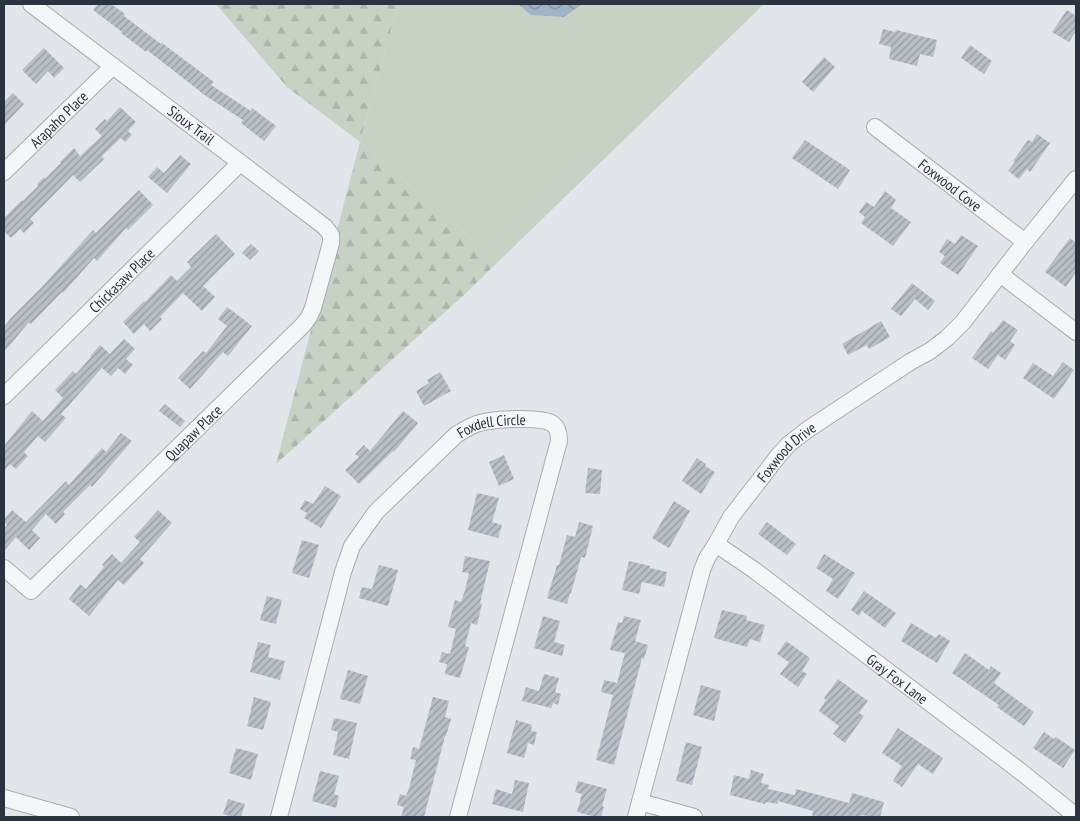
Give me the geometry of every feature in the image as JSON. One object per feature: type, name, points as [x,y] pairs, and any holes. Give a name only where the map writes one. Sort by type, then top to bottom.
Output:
[{"type":"street","name":"Sioux Trail","points":[[30,4],[328,230],[331,235],[331,243],[327,257]]},
{"type":"street","name":"Arapaho Place","points":[[4,172],[113,66]]},
{"type":"street","name":"Foxwood Cove","points":[[875,128],[1025,242]]},
{"type":"street","name":"Chickasaw Place","points":[[4,396],[240,163]]},
{"type":"street","name":"Foxwood Drive","points":[[638,809],[702,570],[731,518],[789,444],[807,430],[910,362],[930,351],[947,338],[963,322],[1076,179]]},
{"type":"street","name":"Quapaw Place","points":[[4,568],[30,591],[303,325],[313,308],[327,257]]},
{"type":"street","points":[[1000,274],[1076,332]]},
{"type":"street","name":"Foxdell Circle","points":[[278,817],[343,572],[352,546],[362,531],[376,512],[456,435],[467,428],[488,421],[513,419],[546,420],[556,427],[559,441],[458,817]]},
{"type":"street","name":"Gray Fox Lane","points":[[716,544],[754,570],[974,736],[1076,816]]},
{"type":"street","points":[[4,798],[71,817]]},
{"type":"street","points":[[638,809],[694,817]]},
{"type":"green space","points":[[216,4],[398,4],[360,142],[287,87]]},
{"type":"green space","points":[[398,4],[764,4],[498,262],[360,142]]},
{"type":"green space","points":[[360,142],[498,262],[464,295],[276,464]]},
{"type":"water","points":[[518,4],[582,4],[564,17],[531,15]]},
{"type":"building","points":[[98,4],[111,4],[125,14],[124,16],[214,82],[211,85],[251,111],[252,108],[276,126],[264,141],[241,123],[243,120],[206,96],[147,50],[146,52],[93,10]]},
{"type":"building","points":[[1067,10],[1076,16],[1076,31],[1069,42],[1052,32]]},
{"type":"building","points":[[883,29],[895,32],[896,30],[937,40],[933,57],[920,54],[917,66],[889,59],[891,47],[879,44]]},
{"type":"building","points":[[970,45],[992,61],[984,74],[961,58]]},
{"type":"building","points":[[44,48],[64,68],[54,78],[48,71],[36,84],[22,70]]},
{"type":"building","points":[[824,57],[835,67],[813,92],[802,82]]},
{"type":"building","points":[[13,93],[24,104],[4,125],[4,102]]},
{"type":"building","points":[[120,107],[136,122],[128,131],[132,135],[125,142],[121,138],[103,155],[104,159],[80,182],[73,175],[30,219],[34,223],[24,233],[20,229],[11,238],[4,231],[4,218],[74,148],[80,156],[102,136],[95,129],[105,119],[107,121]]},
{"type":"building","points":[[1037,134],[1050,143],[1030,172],[1027,169],[1019,179],[1008,171],[1028,140],[1032,142]]},
{"type":"building","points":[[805,140],[850,170],[838,189],[792,158]]},
{"type":"building","points":[[180,155],[191,164],[167,193],[148,177],[157,167],[164,173]]},
{"type":"building","points":[[139,190],[153,205],[128,230],[126,228],[97,261],[94,258],[63,293],[31,324],[29,322],[4,352],[4,327],[11,318],[43,286],[93,230],[96,233]]},
{"type":"building","points":[[885,191],[896,200],[891,208],[911,222],[893,246],[861,223],[865,217],[859,212],[866,202],[874,207]]},
{"type":"building","points":[[216,234],[235,254],[203,286],[215,297],[202,311],[183,293],[160,317],[162,319],[150,331],[144,324],[134,334],[123,322],[171,275],[177,281],[191,267],[187,262]]},
{"type":"building","points":[[961,235],[978,246],[958,275],[940,263],[945,256],[939,252],[947,239],[955,244]]},
{"type":"building","points":[[1070,238],[1076,243],[1076,272],[1066,287],[1045,272]]},
{"type":"building","points":[[251,244],[259,251],[250,260],[242,253]]},
{"type":"building","points":[[912,283],[935,301],[928,310],[915,299],[901,316],[891,309]]},
{"type":"building","points":[[227,307],[252,326],[228,356],[223,352],[190,389],[178,378],[203,351],[206,353],[227,326],[218,319]]},
{"type":"building","points":[[1003,320],[1018,330],[1010,341],[1015,345],[1005,360],[998,355],[988,369],[972,358],[991,331],[993,333]]},
{"type":"building","points":[[881,321],[890,337],[869,349],[867,345],[848,355],[842,344]]},
{"type":"building","points":[[124,339],[135,349],[126,359],[133,365],[125,374],[118,368],[111,376],[102,368],[61,414],[66,418],[45,442],[38,436],[24,452],[28,456],[16,469],[10,464],[4,471],[4,446],[32,411],[43,421],[63,398],[55,390],[73,371],[76,374],[100,345],[110,354]]},
{"type":"building","points":[[1063,362],[1074,370],[1054,399],[1023,378],[1033,363],[1053,376]]},
{"type":"building","points":[[440,372],[451,391],[424,406],[416,391],[429,383],[427,380]]},
{"type":"building","points":[[165,404],[185,421],[180,427],[159,411]]},
{"type":"building","points":[[403,411],[418,423],[394,452],[359,484],[345,470],[359,457],[355,454],[364,445],[370,451]]},
{"type":"building","points":[[121,433],[132,441],[92,487],[90,485],[63,512],[65,514],[56,524],[46,514],[32,530],[40,538],[29,550],[16,537],[4,551],[4,529],[7,525],[4,519],[12,510],[26,522],[66,481],[69,485],[102,448],[106,452]]},
{"type":"building","points":[[504,455],[514,479],[499,486],[489,462]]},
{"type":"building","points":[[697,458],[715,472],[701,494],[682,481]]},
{"type":"building","points":[[588,468],[602,470],[600,494],[585,493]]},
{"type":"building","points":[[325,486],[341,496],[321,528],[304,518],[307,513],[300,509],[305,500],[313,504]]},
{"type":"building","points":[[477,493],[499,498],[492,522],[502,525],[498,538],[468,530]]},
{"type":"building","points":[[674,501],[690,511],[669,548],[652,538]]},
{"type":"building","points":[[158,510],[172,523],[140,559],[144,563],[124,585],[118,580],[89,616],[69,599],[80,584],[86,589],[112,554],[121,563],[140,542],[134,537]]},
{"type":"building","points":[[579,522],[593,526],[585,558],[581,557],[567,604],[547,598],[567,535],[575,537]]},
{"type":"building","points":[[767,522],[796,544],[787,555],[758,534]]},
{"type":"building","points":[[302,540],[319,545],[309,578],[292,573]]},
{"type":"building","points":[[824,554],[855,573],[838,599],[826,591],[833,579],[816,568]]},
{"type":"building","points":[[465,556],[490,561],[477,625],[471,623],[465,646],[469,647],[460,678],[445,674],[447,664],[439,662],[442,652],[450,654],[456,629],[448,627],[455,600],[461,602],[469,573],[462,572]]},
{"type":"building","points":[[629,561],[667,572],[664,587],[642,582],[639,594],[622,590]]},
{"type":"building","points":[[379,565],[398,570],[388,606],[359,598],[362,587],[372,589]]},
{"type":"building","points":[[864,591],[896,613],[885,628],[862,611],[859,616],[851,610]]},
{"type":"building","points":[[267,596],[282,600],[276,624],[260,620]]},
{"type":"building","points":[[722,610],[747,616],[746,620],[765,625],[760,642],[750,639],[747,647],[714,638]]},
{"type":"building","points":[[543,616],[560,621],[554,642],[565,645],[562,656],[534,648]]},
{"type":"building","points":[[624,616],[641,620],[635,641],[648,645],[644,659],[642,658],[614,765],[596,760],[613,695],[601,692],[604,680],[617,683],[625,653],[610,650],[618,622],[622,623]]},
{"type":"building","points":[[911,623],[936,638],[939,634],[950,641],[937,663],[901,641]]},
{"type":"building","points":[[786,641],[810,658],[802,671],[807,674],[798,687],[780,674],[789,662],[777,654]]},
{"type":"building","points":[[258,642],[271,645],[268,657],[285,661],[280,680],[250,672]]},
{"type":"building","points":[[965,653],[989,670],[991,666],[1001,673],[994,683],[1034,712],[1024,726],[997,707],[999,705],[952,673]]},
{"type":"building","points":[[348,670],[368,676],[360,704],[340,699]]},
{"type":"building","points":[[544,674],[559,678],[555,692],[561,694],[558,705],[553,703],[551,708],[522,701],[526,687],[539,691]]},
{"type":"building","points":[[838,679],[868,701],[859,713],[864,716],[845,743],[833,734],[839,726],[819,711],[826,700],[824,698]]},
{"type":"building","points":[[701,685],[721,691],[714,721],[693,715]]},
{"type":"building","points":[[254,697],[271,702],[263,730],[247,726]]},
{"type":"building","points":[[433,697],[449,701],[445,717],[451,719],[424,817],[401,817],[404,807],[397,805],[400,794],[406,796],[409,788],[416,760],[410,759],[413,747],[419,749]]},
{"type":"building","points":[[334,718],[357,723],[349,759],[333,755],[338,732],[331,730]]},
{"type":"building","points":[[516,720],[532,725],[531,731],[537,732],[534,745],[528,743],[524,758],[507,753]]},
{"type":"building","points":[[898,728],[943,758],[933,774],[918,764],[902,787],[893,781],[902,766],[882,753]]},
{"type":"building","points":[[1044,732],[1054,739],[1056,737],[1075,750],[1063,768],[1033,748]]},
{"type":"building","points":[[686,742],[702,747],[692,785],[676,781]]},
{"type":"building","points":[[236,748],[258,754],[251,780],[229,773]]},
{"type":"building","points":[[751,770],[764,774],[761,783],[769,785],[768,789],[795,795],[796,789],[849,803],[852,793],[884,802],[880,817],[862,815],[861,817],[812,817],[813,811],[778,801],[778,804],[766,802],[765,804],[730,795],[734,775],[749,779]]},
{"type":"building","points":[[320,771],[339,776],[334,794],[339,796],[336,808],[312,801]]},
{"type":"building","points":[[515,780],[529,783],[523,812],[492,804],[496,789],[512,794]]},
{"type":"building","points":[[578,781],[607,789],[601,817],[577,812],[582,794],[575,792]]},
{"type":"building","points":[[228,799],[245,804],[241,817],[223,814]]}]
